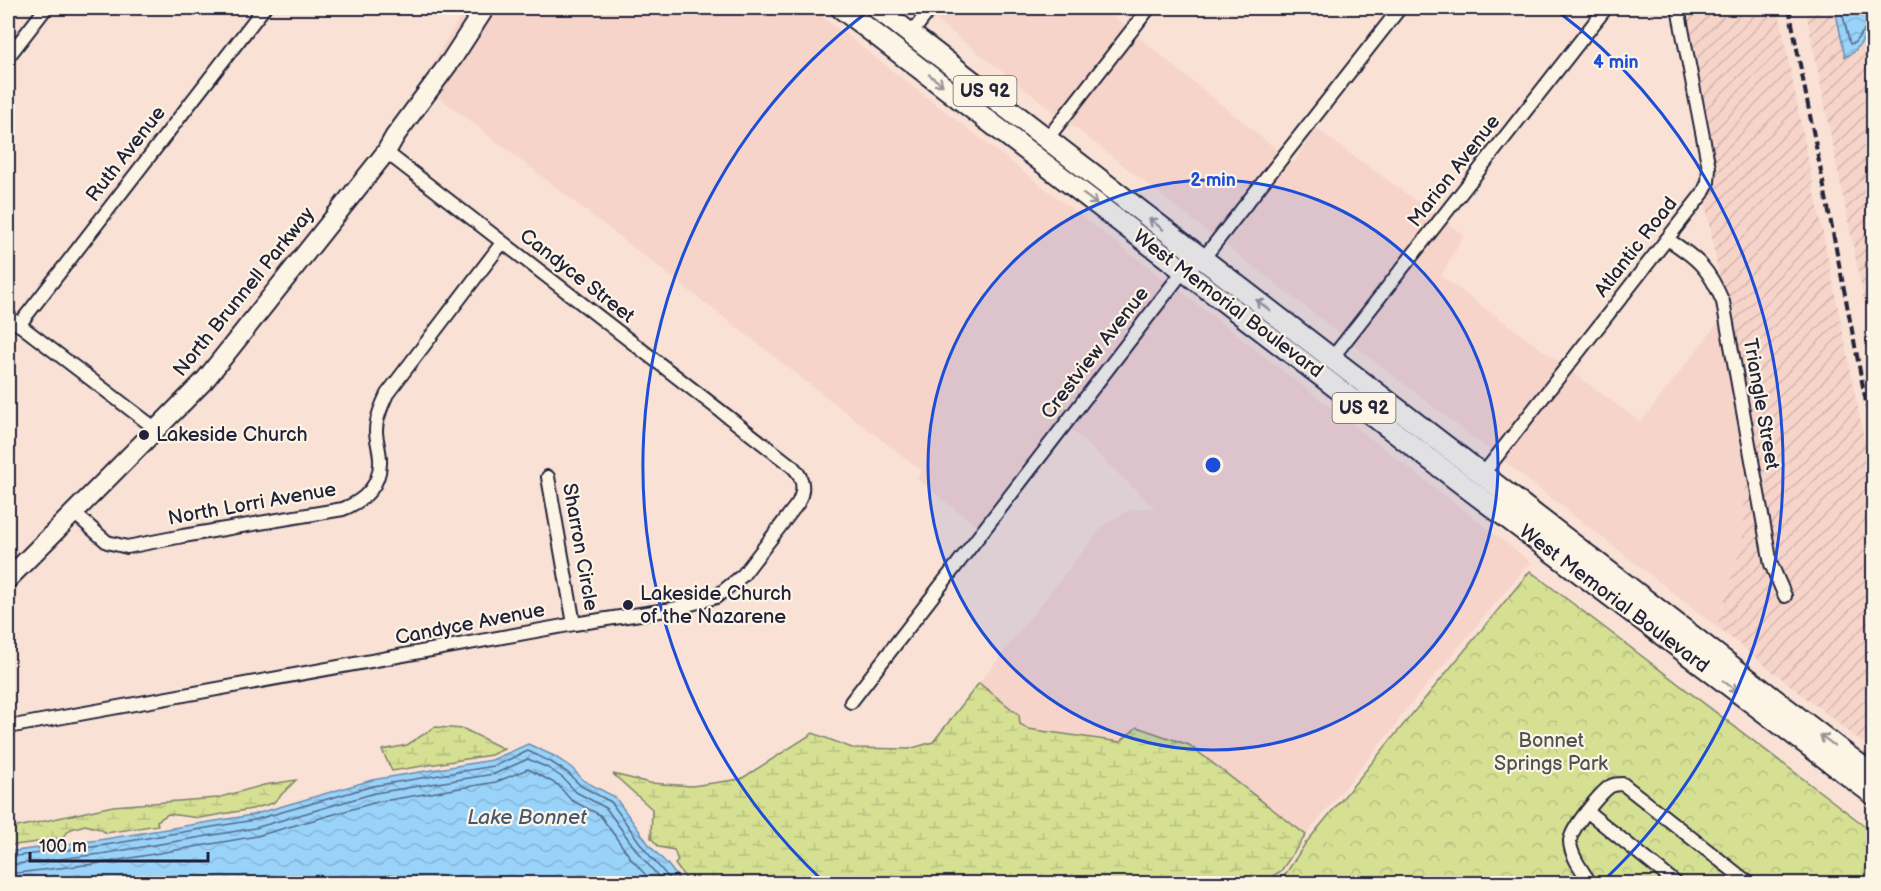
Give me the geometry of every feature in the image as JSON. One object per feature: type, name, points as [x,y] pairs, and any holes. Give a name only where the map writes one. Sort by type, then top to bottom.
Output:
[{"type":"main road","name":"West Memorial Boulevard","points":[[877,8],[1874,776]]},
{"type":"main road","name":"West Memorial Boulevard","points":[[848,13],[1470,490],[1874,795]]},
{"type":"main road","points":[[848,13],[881,28],[911,34]]},
{"type":"main road","points":[[896,49],[948,63]]},
{"type":"main road","points":[[1324,377],[1348,386],[1458,468],[1483,474]]},
{"type":"main road","points":[[1470,490],[1479,489],[1496,496],[1540,527],[1592,558]]},
{"type":"street","points":[[8,57],[46,8]]},
{"type":"street","name":"Ruth Avenue","points":[[19,325],[264,8]]},
{"type":"street","name":"North Brunnell Parkway","points":[[8,579],[206,380],[386,152],[485,8]]},
{"type":"street","points":[[911,34],[931,8]]},
{"type":"street","points":[[1047,139],[1149,8]]},
{"type":"street","name":"Crestview Avenue","points":[[851,702],[1184,270],[1202,260],[1400,8]]},
{"type":"street","name":"Marion Avenue","points":[[1332,358],[1606,8]]},
{"type":"street","name":"Atlantic Road","points":[[1483,474],[1703,194],[1708,182],[1709,168],[1678,8]]},
{"type":"street","name":"Candyce Street","points":[[386,152],[745,430]]},
{"type":"street","name":"Triangle Street","points":[[1667,239],[1691,254],[1704,266],[1723,302],[1771,564],[1785,596]]},
{"type":"street","name":"North Lorri Avenue","points":[[74,512],[107,542],[127,547],[344,509],[356,504],[369,493],[377,479],[380,463],[376,429],[380,408],[387,394],[502,243]]},
{"type":"street","points":[[8,316],[156,429]]},
{"type":"street","name":"Candyce Avenue","points":[[8,727],[574,624],[673,609],[716,597],[743,574],[798,503],[802,494],[803,483],[800,474],[745,430]]},
{"type":"street","name":"Sharron Circle","points":[[548,477],[574,624]]},
{"type":"street","points":[[1591,884],[1572,851],[1570,839],[1575,828],[1588,812],[1616,783],[1623,784],[1750,884]]},
{"type":"street","points":[[1588,812],[1677,884]]},
{"type":"shaded area","points":[[447,8],[478,8],[425,87],[421,84],[460,17]]},
{"type":"shaded area","points":[[492,8],[811,8],[1167,282],[978,527],[917,479],[922,471],[435,94]]},
{"type":"shaded area","points":[[939,8],[1101,8],[1127,27],[1058,115],[932,17]]},
{"type":"shaded area","points":[[1685,8],[1778,8],[1873,483],[1873,751],[1717,627],[1743,537],[1745,462],[1765,566],[1781,604],[1793,598],[1777,561],[1736,334],[1729,300],[1719,276],[1705,201],[1713,184],[1715,166]]},
{"type":"shaded area","points":[[1805,8],[1835,8],[1845,57],[1862,43],[1873,28],[1873,345]]},
{"type":"shaded area","points":[[1136,35],[1280,152],[1213,236],[1068,122]]},
{"type":"shaded area","points":[[1315,128],[1436,215],[1342,335],[1223,243],[1290,159],[1294,163]]},
{"type":"shaded area","points":[[1446,222],[1464,235],[1441,276],[1562,364],[1492,452],[1351,343]]},
{"type":"shaded area","points":[[1177,289],[1532,563],[1526,567],[1400,717],[1397,724],[1306,835],[1189,745],[1120,742],[1028,729],[1020,724],[979,683],[1103,526],[1129,510],[1155,508],[1070,428]]},
{"type":"shaded area","points":[[1720,320],[1746,466],[1743,537],[1717,627],[1502,460],[1571,371],[1641,422]]},
{"type":"green space","name":"Bonnet Springs Park","points":[[1530,571],[1873,832],[1873,883],[1279,884],[1305,844]]},
{"type":"green space","points":[[979,683],[1019,715],[1020,724],[1028,729],[1120,742],[1137,727],[1189,745],[1306,835],[1281,871],[1268,879],[1268,883],[689,883],[675,864],[678,861],[674,850],[659,847],[651,838],[652,809],[613,774],[650,783],[692,786],[741,779],[813,733],[852,748],[909,749],[933,742]]},
{"type":"green space","points":[[435,727],[464,729],[504,749],[491,755],[392,771],[382,750],[407,745]]},
{"type":"green space","points":[[296,780],[273,803],[252,809],[200,818],[168,814],[157,821],[158,825],[106,833],[85,825],[71,829],[60,839],[8,846],[8,829],[113,806],[217,798],[264,785]]},
{"type":"water","points":[[1835,8],[1873,8],[1873,28],[1853,53],[1845,57]]},
{"type":"water","name":"Lake Bonnet","points":[[528,744],[554,756],[572,768],[584,781],[615,797],[650,846],[682,883],[8,883],[8,852],[252,815],[372,780],[492,760]]},
{"type":"railway","points":[[1789,8],[1874,443]]},
{"type":"place","name":"Lakeside Church","points":[[144,435]]},
{"type":"place","name":"Lakeside Church of the Nazarene","points":[[628,605]]}]
